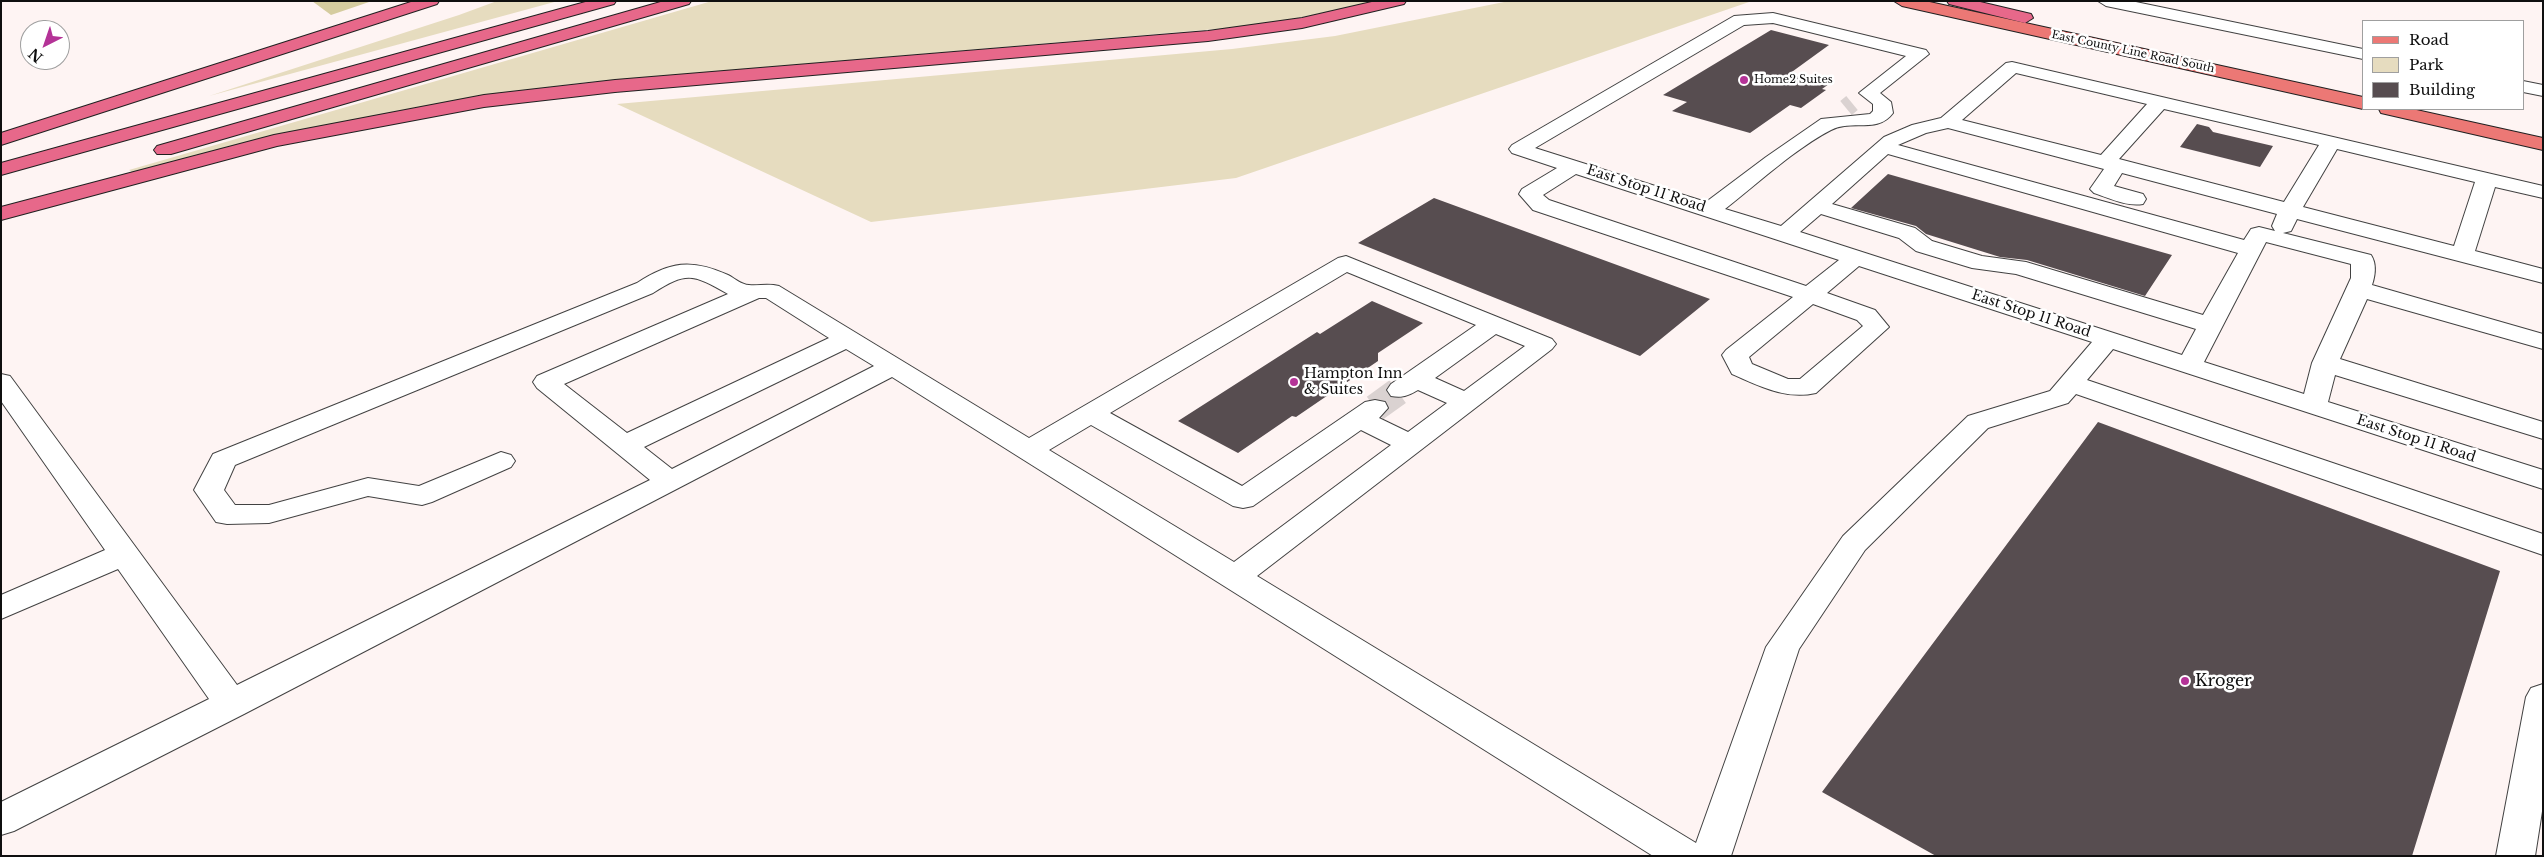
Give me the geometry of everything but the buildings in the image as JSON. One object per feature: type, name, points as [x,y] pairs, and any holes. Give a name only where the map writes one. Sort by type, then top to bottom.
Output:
[{"type":"highway","points":[[1,139],[431,1]]},
{"type":"highway","points":[[1,169],[608,1]]},
{"type":"highway","points":[[145,155],[683,1]]},
{"type":"highway","points":[[1,214],[274,141],[359,123],[484,101],[615,86],[1208,36],[1302,23],[1398,1]]},
{"type":"highway","points":[[1955,1],[2025,18]]},
{"type":"highway","points":[[1,196],[49,182]]},
{"type":"main road","name":"East County Line Road South","points":[[1902,1],[2362,103]]},
{"type":"main road","name":"East County Line Road South","points":[[1947,1],[2362,92]]},
{"type":"main road","points":[[2392,110],[2543,144]]},
{"type":"main road","points":[[2447,110],[2543,130]]},
{"type":"street","points":[[2106,1],[2362,54]]},
{"type":"street","name":"East Stop 11 Road","points":[[1868,93],[1920,54],[1772,18],[1749,18],[1740,20],[1519,148],[2543,480]]},
{"type":"street","points":[[1785,234],[1891,140],[1918,129],[1948,122],[2012,67],[2543,192]]},
{"type":"street","points":[[2524,87],[2543,91]]},
{"type":"street","points":[[1710,210],[1773,161],[1868,93],[1882,102],[1883,113],[1875,119],[1828,123]]},
{"type":"street","points":[[2160,102],[2111,164],[2101,189],[2262,241]]},
{"type":"street","points":[[1948,122],[2543,276]]},
{"type":"street","points":[[2189,365],[2210,325],[2262,241],[2290,210],[2331,142]]},
{"type":"street","points":[[1883,147],[2262,241],[2350,256],[2363,260],[2363,278],[2359,290],[2325,363],[2314,406]]},
{"type":"street","points":[[1574,166],[1530,194],[1541,205],[1810,295],[1866,315],[1877,327],[1807,387],[1784,387],[1741,369],[1735,355],[1810,295],[1856,257]]},
{"type":"street","points":[[2462,255],[2487,179]]},
{"type":"street","points":[[1817,206],[1907,233],[1924,246],[1971,260],[2018,267],[2210,325]]},
{"type":"street","points":[[2350,256],[2359,228]]},
{"type":"street","points":[[1027,451],[1346,263],[1543,344],[1234,578]]},
{"type":"street","points":[[501,461],[422,496],[368,487],[269,514],[227,515],[209,490],[223,460],[645,288],[671,272],[690,271],[718,278],[746,294]]},
{"type":"street","points":[[2359,290],[2543,342]]},
{"type":"street","points":[[670,482],[546,382],[746,294],[755,291],[771,291],[1685,856]]},
{"type":"street","points":[[1466,402],[1408,385],[1494,324]]},
{"type":"street","points":[[626,446],[846,339]]},
{"type":"street","points":[[1711,856],[1783,647],[1854,543],[1978,422],[2059,397],[2108,339]]},
{"type":"street","points":[[2325,363],[2543,431]]},
{"type":"street","points":[[1,820],[232,705],[892,367]]},
{"type":"street","points":[[2070,384],[2543,545]]},
{"type":"street","points":[[4,390],[232,705]]},
{"type":"street","points":[[1090,413],[1243,499],[1367,413],[1411,444]]},
{"type":"street","points":[[1,608],[124,554]]},
{"type":"street","points":[[2515,855],[2535,788],[2542,711]]},
{"type":"green space","points":[[497,1],[558,1],[209,96],[459,15]]},
{"type":"green space","points":[[712,1],[1378,1],[1288,20],[1228,28],[589,82],[492,94],[402,110],[251,141],[132,172],[129,170]]},
{"type":"green space","points":[[1509,1],[1752,1],[1236,178],[871,222],[617,104],[1232,49],[1335,36]]},
{"type":"shaded area","points":[[312,1],[372,1],[331,15]]},
{"type":"tunnel","points":[[1846,108],[1852,103]]},
{"type":"tunnel","points":[[1375,408],[1400,390]]},
{"type":"place","name":"Home2 Suites","points":[[1744,80]]},
{"type":"place","name":"Hampton Inn & Suites","points":[[1294,382]]},
{"type":"place","name":"Kroger","points":[[2185,681]]}]
